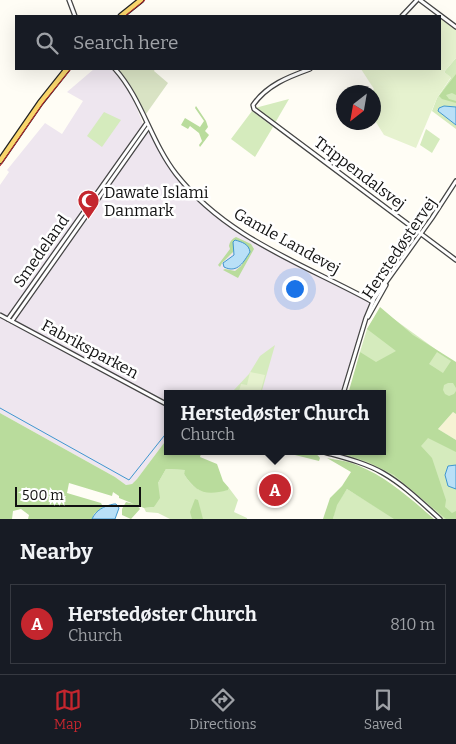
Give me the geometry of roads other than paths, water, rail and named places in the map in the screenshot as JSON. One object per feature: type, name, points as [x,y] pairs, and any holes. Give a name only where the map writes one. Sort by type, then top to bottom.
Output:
[{"type":"main road","points":[[123,15],[139,1]]},
{"type":"main road","points":[[118,15],[139,1]]},
{"type":"main road","points":[[0,156],[38,102],[65,70]]},
{"type":"main road","points":[[0,160],[65,70]]},
{"type":"street","points":[[68,0],[75,15]]},
{"type":"street","points":[[403,15],[418,0],[439,15]]},
{"type":"street","points":[[441,16],[456,27]]},
{"type":"street","name":"Gamle Landevej","points":[[116,70],[128,87],[165,158],[200,201],[220,219],[261,245],[373,302]]},
{"type":"street","name":"Trippendalsvej","points":[[308,70],[279,82],[264,93],[254,103],[254,110],[456,260]]},
{"type":"street","name":"Smedeland","points":[[10,320],[147,126]]},
{"type":"street","name":"Herstedøstervej","points":[[364,327],[388,282],[456,183]]},
{"type":"street","name":"Herstedøstervej","points":[[344,390],[373,302],[422,234]]},
{"type":"street","name":"Fabriksparken","points":[[0,314],[164,403]]},
{"type":"street","points":[[333,455],[360,463],[383,473],[399,483],[440,519]]},
{"type":"water","points":[[444,106],[456,107],[456,125],[438,111],[439,108]]},
{"type":"water","points":[[235,240],[247,245],[250,252],[240,266],[229,269],[224,267],[223,263],[234,255],[233,242]]},
{"type":"water","points":[[456,465],[456,489],[448,486],[445,475],[448,466]]},
{"type":"water","points":[[114,504],[119,508],[115,519],[92,519],[101,509]]},
{"type":"waterway","points":[[0,408],[129,480],[164,436]]},
{"type":"tram line","points":[[126,15],[145,0]]},
{"type":"tram line","points":[[0,166],[44,102],[70,70]]},
{"type":"place","name":"Dawate Islami Danmark","points":[[88,220]]},
{"type":"place","name":"Herstedøster Church","points":[[275,490]]}]
